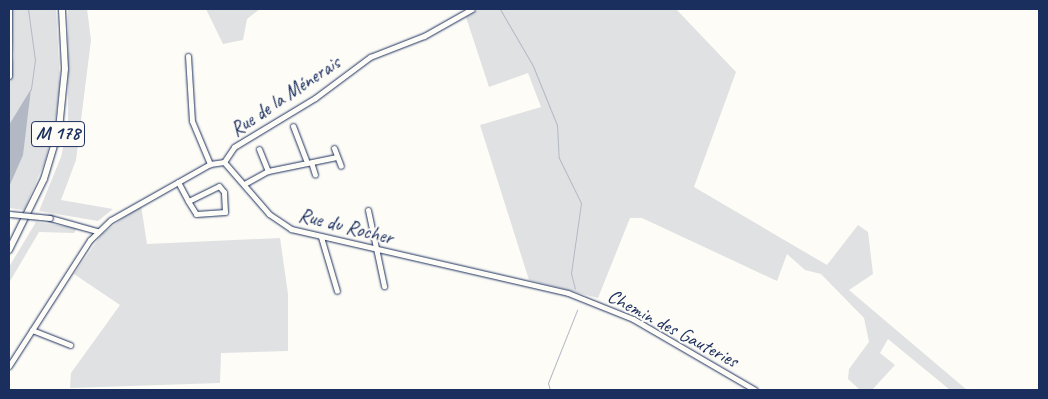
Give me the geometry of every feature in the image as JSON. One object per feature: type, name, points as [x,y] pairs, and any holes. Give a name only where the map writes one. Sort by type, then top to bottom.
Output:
[{"type":"main road","name":"M 178","points":[[9,250],[44,179],[59,129],[65,69],[62,9]]},
{"type":"street","points":[[9,9],[9,76]]},
{"type":"street","name":"Rue de la Ménerais","points":[[97,231],[210,164],[224,162],[234,147],[315,98],[370,56],[424,36],[472,9]]},
{"type":"street","points":[[188,56],[192,121],[210,164]]},
{"type":"street","points":[[293,126],[306,160],[312,165],[315,174]]},
{"type":"street","points":[[334,148],[340,166]]},
{"type":"street","points":[[259,149],[268,171]]},
{"type":"street","points":[[312,165],[337,157]]},
{"type":"street","points":[[246,183],[268,171],[306,160]]},
{"type":"street","name":"Rue du Rocher","points":[[224,162],[246,183],[284,226],[321,237],[459,268]]},
{"type":"street","points":[[178,182],[188,201],[196,214],[226,212],[224,192],[219,186],[188,201]]},
{"type":"street","points":[[368,210],[384,286]]},
{"type":"street","points":[[9,214],[50,218],[97,231],[9,366]]},
{"type":"street","points":[[321,237],[337,291]]},
{"type":"street","name":"Chemin des Gauteries","points":[[459,268],[545,286],[602,306],[755,390]]},
{"type":"street","points":[[32,330],[70,346]]},
{"type":"shaded area","points":[[10,9],[56,9],[60,85],[55,122],[45,161],[24,210],[9,208],[9,80],[14,56]]},
{"type":"shaded area","points":[[68,9],[87,9],[91,40],[76,160],[61,200],[113,209],[98,221],[39,211],[61,157],[68,125]]},
{"type":"shaded area","points":[[206,9],[260,9],[247,19],[243,40],[223,44]]},
{"type":"shaded area","points":[[480,9],[676,9],[736,72],[694,187],[827,265],[858,225],[868,232],[873,274],[849,290],[967,390],[950,390],[888,339],[880,353],[895,365],[872,390],[860,390],[848,379],[849,369],[869,342],[864,318],[821,274],[805,270],[787,254],[777,281],[642,218],[630,218],[598,298],[529,280],[480,125],[541,107],[528,73],[489,87],[466,17]]},
{"type":"shaded area","points":[[31,89],[23,155],[9,187],[9,125]]},
{"type":"shaded area","points":[[141,205],[147,244],[280,238],[288,294],[288,351],[221,353],[220,383],[70,388],[71,373],[120,305],[74,274],[102,234]]},
{"type":"shaded area","points":[[36,222],[77,228],[74,233],[39,232],[9,283],[9,267]]},
{"type":"waterway","points":[[28,9],[35,60],[31,90]]},
{"type":"waterway","points":[[500,9],[533,66],[557,125],[559,158],[581,203],[571,273],[575,289]]},
{"type":"waterway","points":[[550,390],[548,383],[577,310]]}]
